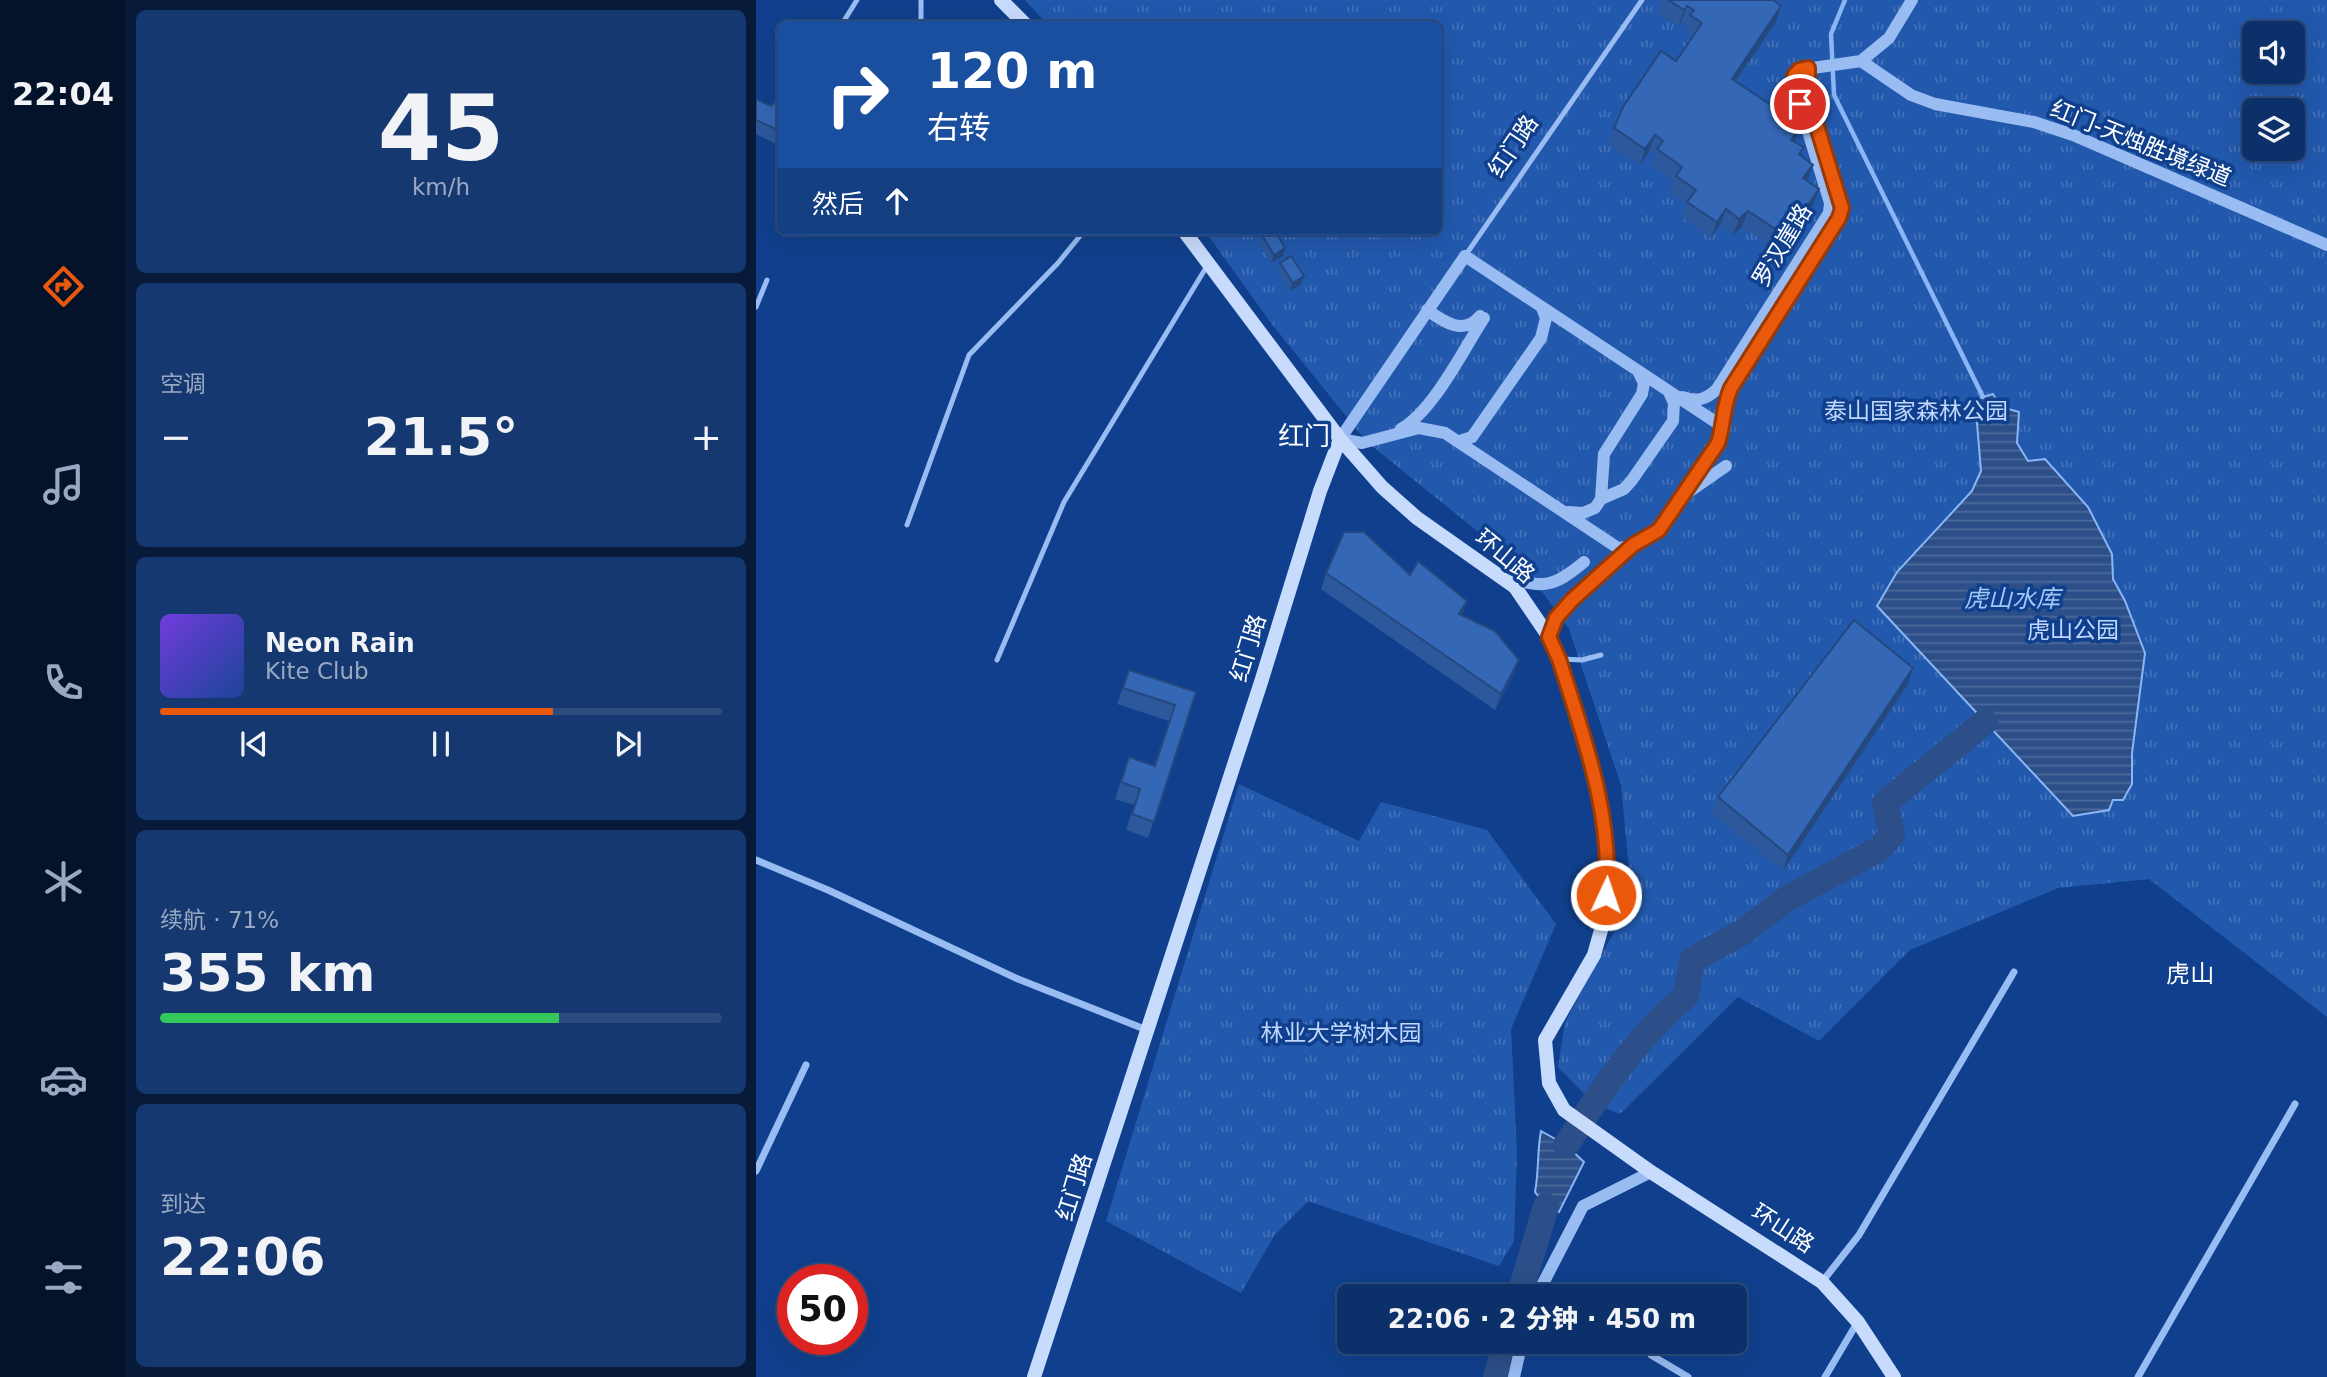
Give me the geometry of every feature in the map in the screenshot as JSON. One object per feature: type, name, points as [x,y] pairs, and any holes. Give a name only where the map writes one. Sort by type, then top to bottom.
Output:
[{"type":"main road","points":[[1001,0],[1022,21]]},
{"type":"main road","name":"环山路","points":[[1187,235],[1340,439],[1382,487],[1417,518],[1515,587],[1549,637],[1559,659],[1600,799],[1608,875],[1605,916],[1594,955],[1545,1040],[1549,1083],[1564,1110],[1651,1172],[1822,1282],[1858,1322],[1894,1377]]},
{"type":"main road","name":"红门路","points":[[1034,1377],[1262,679],[1320,491],[1340,439]]},
{"type":"street","points":[[1808,68],[1861,61],[1889,38],[1912,0]]},
{"type":"street","name":"红门-天烛胜境绿道","points":[[1861,61],[1911,95],[1935,104],[2034,122],[2105,146],[2327,245]]},
{"type":"street","name":"罗汉崖路","points":[[1549,637],[1556,618],[1572,600],[1633,545],[1659,530],[1718,443],[1723,427],[1724,404],[1731,388],[1839,218],[1842,208],[1808,97],[1808,68],[1799,70],[1793,83],[1830,203],[1829,213],[1717,388],[1709,396],[1693,401],[1668,392]]},
{"type":"street","points":[[1465,256],[1723,427]]},
{"type":"street","name":"红门路","points":[[1340,439],[1465,256]]},
{"type":"street","points":[[1460,441],[1472,437],[1541,338],[1546,318],[1542,308]]},
{"type":"street","points":[[1391,435],[1418,416],[1482,317],[1471,325],[1453,326],[1427,310]]},
{"type":"street","points":[[1565,512],[1583,513],[1595,508],[1601,499],[1604,454],[1642,394],[1644,383],[1639,373]]},
{"type":"street","points":[[1601,499],[1623,489],[1632,480],[1672,421],[1674,403],[1668,392]]},
{"type":"street","points":[[1340,439],[1362,443],[1419,428],[1433,428],[1460,441],[1618,548],[1633,545]]},
{"type":"street","points":[[1681,498],[1726,466]]},
{"type":"street","points":[[1497,574],[1540,587],[1555,583],[1584,562]]},
{"type":"street","points":[[756,860],[828,890],[1018,979],[1147,1030]]},
{"type":"street","points":[[1822,1282],[1859,1235],[2014,972]]},
{"type":"street","points":[[756,1171],[806,1065]]},
{"type":"street","points":[[2138,1377],[2295,1104]]},
{"type":"street","points":[[1543,1284],[1583,1206],[1651,1172]]},
{"type":"street","points":[[1825,1377],[1858,1322]]},
{"type":"street","points":[[1514,1377],[1519,1354]]},
{"type":"street","points":[[1651,1355],[1688,1377]]},
{"type":"lane","points":[[844,21],[857,0]]},
{"type":"lane","points":[[921,0],[921,21]]},
{"type":"lane","name":"红门路","points":[[1465,256],[1642,0]]},
{"type":"lane","points":[[906,525],[969,355],[1058,263],[1081,235]]},
{"type":"lane","points":[[997,660],[1064,502],[1209,263]]},
{"type":"lane","points":[[756,307],[766,280]]},
{"type":"lane","points":[[1559,659],[1582,660],[1601,655]]},
{"type":"green space","name":"泰山国家森林公园","points":[[1025,0],[2327,0],[2327,1017],[2149,879],[2058,888],[1910,950],[1819,1041],[1738,997],[1620,1114],[1593,1103],[1558,1067],[1565,1022],[1632,899],[1621,785],[1569,629],[1528,572],[1367,442],[1271,323],[1208,235],[1442,235],[1442,21],[1044,21]]},
{"type":"green space","name":"林业大学树木园","points":[[1239,784],[1359,841],[1381,802],[1487,830],[1556,924],[1511,1029],[1517,1151],[1514,1241],[1499,1266],[1308,1201],[1274,1236],[1241,1293],[1106,1221]]},
{"type":"water","name":"虎山水库","points":[[1993,394],[2001,407],[2019,412],[2017,443],[2028,461],[2045,459],[2088,507],[2112,554],[2113,579],[2125,601],[2145,653],[2132,753],[2132,784],[2123,800],[2113,800],[2109,810],[2073,816],[1877,606],[1897,572],[1972,491],[1981,471],[1977,423],[1967,402]]},
{"type":"water","points":[[1541,1131],[1566,1145],[1584,1162],[1559,1212],[1546,1206],[1535,1192]]},
{"type":"building","points":[[1668,0],[1773,0],[1781,6],[1732,79],[1801,125],[1791,140],[1804,147],[1799,154],[1813,165],[1803,178],[1819,189],[1786,236],[1748,211],[1739,219],[1726,209],[1717,222],[1687,202],[1696,190],[1676,176],[1682,167],[1657,149],[1663,141],[1655,135],[1645,149],[1614,128],[1623,107],[1661,51],[1676,61],[1702,23],[1690,15],[1694,10],[1687,6],[1684,10]]},
{"type":"building","points":[[756,99],[771,106],[777,100],[777,130],[756,120]]},
{"type":"building","points":[[1262,235],[1277,235],[1285,248],[1274,255]]},
{"type":"building","points":[[1291,256],[1304,276],[1293,283],[1280,263]]},
{"type":"building","points":[[1344,532],[1364,532],[1410,575],[1418,561],[1467,601],[1459,614],[1495,631],[1519,660],[1501,694],[1326,573]]},
{"type":"building","points":[[1854,620],[1913,668],[1788,855],[1718,797]]},
{"type":"building","points":[[1129,670],[1196,692],[1154,822],[1132,814],[1140,789],[1121,782],[1129,757],[1155,766],[1175,705],[1123,688]]},
{"type":"waterway","points":[[1845,0],[1831,34],[1834,95],[1983,397]]},
{"type":"waterway","points":[[1566,1145],[1635,1047],[1686,996],[1692,960],[1743,932],[1788,898],[1879,849],[1892,835],[1885,803],[1985,722]]},
{"type":"waterway","points":[[1523,1284],[1546,1206]]},
{"type":"waterway","points":[[1496,1377],[1503,1354]]},
{"type":"district","name":"红门","points":[[1304,436]]},
{"type":"district","name":"虎山","points":[[2190,974]]},
{"type":"route","points":[[1606,895],[1608,852],[1600,799],[1581,728],[1559,659],[1549,637],[1556,618],[1572,600],[1633,545],[1659,530],[1718,443],[1723,427],[1724,404],[1731,388],[1839,218],[1842,208],[1808,97],[1808,68],[1799,70],[1794,76],[1793,83],[1800,104]]},
{"type":"park label","name":"虎山公园","points":[[2073,630]]}]
